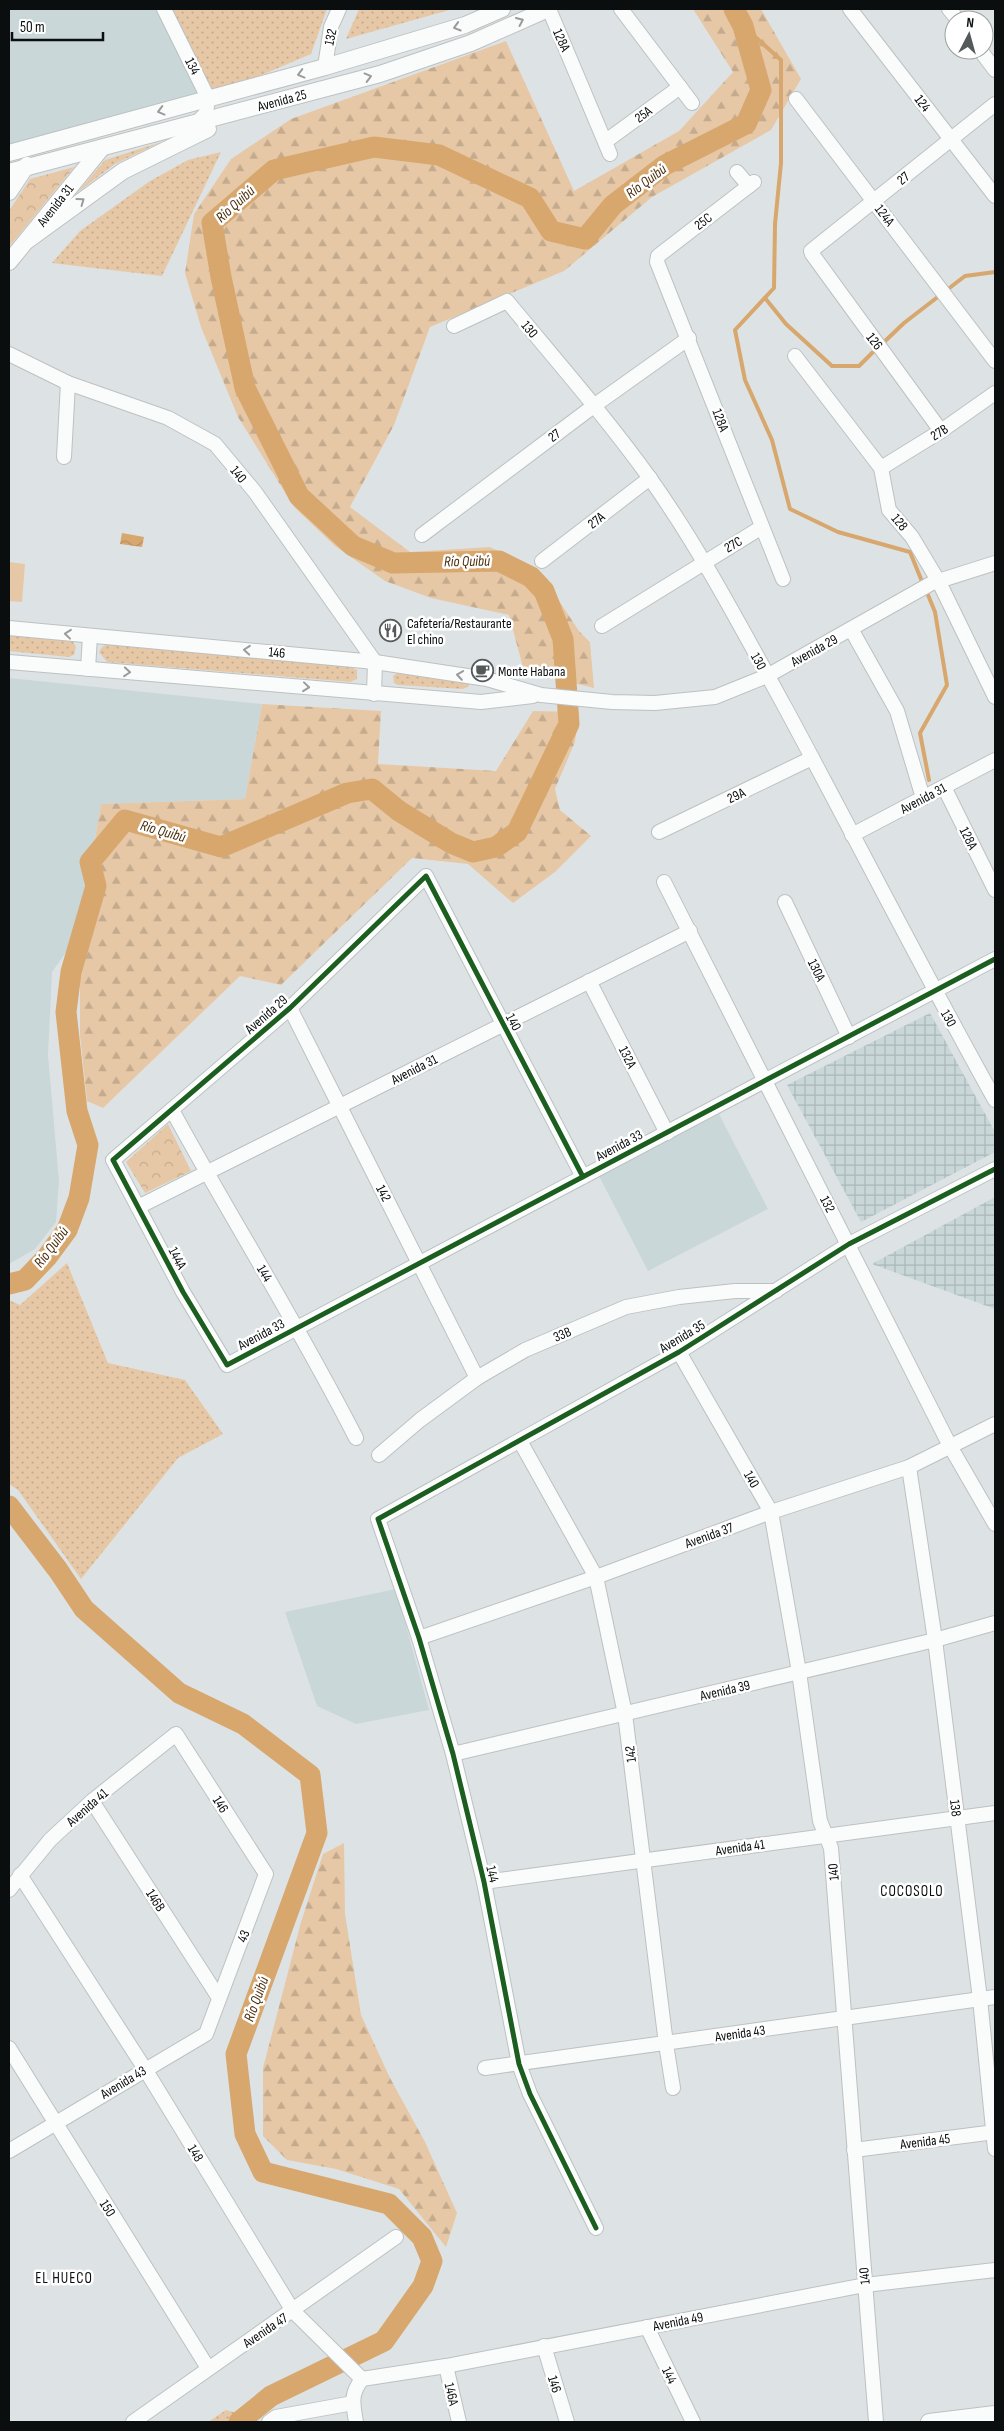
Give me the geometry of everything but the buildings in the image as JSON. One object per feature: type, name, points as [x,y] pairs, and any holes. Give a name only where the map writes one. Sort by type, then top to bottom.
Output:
[{"type":"main road","name":"Avenida 25","points":[[9,153],[325,67],[465,25],[502,9]]},
{"type":"main road","name":"Avenida 25","points":[[16,170],[380,74],[471,44],[549,9]]},
{"type":"main road","points":[[28,240],[123,171],[197,133],[287,99]]},
{"type":"main road","points":[[9,192],[16,170],[48,142]]},
{"type":"main road","name":"Avenida 31","points":[[9,262],[101,149]]},
{"type":"main road","points":[[929,2422],[952,2421],[995,2414]]},
{"type":"street","name":"134","points":[[164,9],[208,98]]},
{"type":"street","name":"132","points":[[325,67],[331,27],[339,9]]},
{"type":"street","name":"128A","points":[[549,9],[608,147]]},
{"type":"street","points":[[621,9],[692,103]]},
{"type":"street","name":"124","points":[[850,9],[995,196]]},
{"type":"street","name":"25A","points":[[608,147],[680,87]]},
{"type":"street","points":[[196,124],[206,113],[208,98]]},
{"type":"street","name":"124A","points":[[796,99],[956,307],[995,361]]},
{"type":"street","name":"27","points":[[811,251],[875,201],[950,138],[995,104]]},
{"type":"street","name":"25C","points":[[657,262],[658,256],[751,184],[737,172]]},
{"type":"street","name":"126","points":[[811,251],[941,431]]},
{"type":"street","name":"128A","points":[[657,262],[689,338],[783,579]]},
{"type":"street","name":"130","points":[[454,326],[506,302],[595,405],[650,478],[704,561],[812,758],[934,992],[995,1100]]},
{"type":"street","name":"124A","points":[[974,331],[995,345]]},
{"type":"street","name":"27","points":[[422,535],[595,405],[689,338]]},
{"type":"street","name":"140","points":[[9,354],[68,383],[168,418],[214,444],[254,492],[375,662]]},
{"type":"street","name":"128","points":[[795,356],[881,468],[889,510],[912,537],[931,585],[995,697]]},
{"type":"street","points":[[64,457],[68,383]]},
{"type":"street","name":"27B","points":[[881,468],[941,431],[995,393]]},
{"type":"street","name":"27A","points":[[542,561],[650,478]]},
{"type":"street","name":"27C","points":[[704,561],[762,527]]},
{"type":"street","points":[[602,626],[704,561]]},
{"type":"street","name":"Avenida 29","points":[[594,700],[655,703],[715,697],[767,676],[931,585],[995,563]]},
{"type":"street","name":"146","points":[[9,628],[375,662],[487,679],[541,695],[594,700]]},
{"type":"street","points":[[851,629],[897,711],[923,798]]},
{"type":"street","points":[[88,668],[90,636]]},
{"type":"street","name":"146","points":[[9,662],[481,702],[541,695]]},
{"type":"street","points":[[374,694],[375,662]]},
{"type":"street","name":"29A","points":[[659,832],[812,758]]},
{"type":"street","name":"Avenida 31","points":[[852,835],[995,760]]},
{"type":"street","name":"128A","points":[[944,787],[995,890]]},
{"type":"street","name":"140","points":[[426,876],[583,1177]]},
{"type":"street","name":"Avenida 29","points":[[114,1160],[290,1008],[426,876]]},
{"type":"street","name":"132","points":[[664,882],[950,1446],[995,1524]]},
{"type":"street","name":"130A","points":[[785,902],[849,1037]]},
{"type":"street","name":"Avenida 31","points":[[138,1207],[690,931]]},
{"type":"street","name":"Avenida 33","points":[[227,1365],[995,959]]},
{"type":"street","name":"132A","points":[[589,981],[667,1133]]},
{"type":"street","name":"142","points":[[290,1008],[477,1378]]},
{"type":"street","name":"144","points":[[172,1110],[206,1173],[298,1328],[356,1438]]},
{"type":"street","name":"144A","points":[[114,1160],[183,1292],[227,1365]]},
{"type":"street","name":"Avenida 35","points":[[378,1519],[679,1352],[849,1244],[995,1169]]},
{"type":"street","name":"33B","points":[[380,1455],[420,1420],[477,1378],[525,1350],[626,1307],[688,1296],[735,1291],[777,1291]]},
{"type":"street","name":"140","points":[[679,1352],[771,1512],[800,1672],[820,1821],[831,1848],[876,2422]]},
{"type":"street","name":"Avenida 37","points":[[420,1638],[596,1577],[771,1512],[909,1467],[995,1424]]},
{"type":"street","name":"142","points":[[520,1441],[596,1577],[625,1714],[642,1861],[673,2088]]},
{"type":"street","name":"138","points":[[909,1467],[935,1640],[980,1999],[995,2149]]},
{"type":"street","name":"144","points":[[378,1519],[420,1638],[453,1754],[484,1882],[519,2064],[530,2094],[596,2228]]},
{"type":"street","name":"Avenida 39","points":[[453,1754],[935,1640],[995,1623]]},
{"type":"street","name":"146","points":[[176,1734],[266,1874]]},
{"type":"street","name":"Avenida 41","points":[[9,1890],[50,1840],[92,1801],[176,1734]]},
{"type":"street","name":"146B","points":[[92,1801],[220,1998]]},
{"type":"street","name":"Avenida 41","points":[[484,1882],[995,1813]]},
{"type":"street","name":"43","points":[[220,1998],[266,1874]]},
{"type":"street","name":"148","points":[[20,1875],[145,2068],[293,2311],[362,2379]]},
{"type":"street","name":"Avenida 43","points":[[485,2068],[995,1997]]},
{"type":"street","name":"Avenida 43","points":[[9,2151],[145,2068],[206,2034],[220,1998]]},
{"type":"street","name":"150","points":[[9,2048],[208,2368]]},
{"type":"street","name":"Avenida 45","points":[[854,2150],[994,2132]]},
{"type":"street","name":"Avenida 47","points":[[133,2422],[396,2237]]},
{"type":"street","name":"Avenida 49","points":[[362,2379],[446,2366],[865,2285],[995,2270]]},
{"type":"street","name":"144","points":[[647,2327],[693,2422]]},
{"type":"street","name":"146","points":[[544,2346],[567,2422]]},
{"type":"street","name":"146A","points":[[446,2366],[459,2422]]},
{"type":"street","points":[[356,2422],[353,2403],[354,2390],[362,2379]]},
{"type":"street","points":[[269,2422],[276,2417],[353,2403]]},
{"type":"shaded area","points":[[9,9],[164,9],[208,98],[9,153]]},
{"type":"shaded area","points":[[9,678],[262,704],[245,799],[101,804],[95,839],[82,862],[86,892],[74,941],[52,972],[48,1055],[59,1181],[56,1222],[35,1249],[9,1264]]},
{"type":"shaded area","points":[[930,1013],[995,1132],[995,1152],[861,1222],[787,1085]]},
{"type":"shaded area","points":[[719,1114],[768,1209],[648,1271],[599,1176]]},
{"type":"shaded area","points":[[995,1197],[995,1309],[872,1264]]},
{"type":"shaded area","points":[[396,1589],[429,1710],[356,1724],[317,1706],[285,1612]]},
{"type":"green space","points":[[164,9],[327,9],[311,54],[208,98]]},
{"type":"green space","points":[[359,9],[453,9],[346,39]]},
{"type":"green space","points":[[693,9],[761,9],[801,79],[771,130],[652,197],[564,271],[430,327],[394,425],[350,507],[410,552],[490,547],[540,572],[579,631],[590,642],[594,688],[524,671],[509,615],[431,598],[385,581],[335,546],[294,507],[238,417],[201,327],[185,273],[194,214],[231,159],[291,119],[506,41],[574,191],[679,131],[733,72]]},
{"type":"green space","points":[[161,142],[115,164],[78,192],[105,160]]},
{"type":"green space","points":[[221,152],[162,276],[52,263],[80,231],[150,181],[188,160]]},
{"type":"green space","points":[[74,167],[9,247],[9,211],[30,179]]},
{"type":"green space","points":[[9,562],[25,564],[22,602],[9,601]]},
{"type":"green space","points":[[9,634],[68,640],[73,642],[76,647],[74,655],[69,657],[9,651]]},
{"type":"green space","points":[[109,644],[351,667],[357,670],[357,679],[350,682],[107,662],[99,652],[103,646]]},
{"type":"green space","points":[[398,672],[470,681],[469,686],[463,689],[398,685],[394,683],[393,676]]},
{"type":"green space","points":[[262,704],[381,711],[378,764],[496,771],[533,711],[579,712],[575,742],[555,789],[560,810],[591,836],[555,872],[513,903],[468,864],[412,858],[281,985],[240,976],[103,1108],[87,1101],[80,1035],[80,978],[74,941],[86,892],[82,862],[95,839],[101,804],[245,799]]},
{"type":"green space","points":[[168,1124],[191,1171],[145,1193],[126,1162]]},
{"type":"green space","points":[[67,1263],[108,1363],[185,1380],[223,1434],[178,1458],[81,1579],[18,1490],[9,1484],[9,1300],[20,1305]]},
{"type":"green space","points":[[344,1843],[345,1914],[361,2015],[390,2078],[425,2142],[457,2213],[446,2247],[399,2189],[336,2169],[287,2160],[263,2136],[263,2068],[301,1922],[323,1854]]},
{"type":"green space","points":[[226,2410],[254,2418],[248,2422],[208,2422]]},
{"type":"water","points":[[122,533],[144,537],[142,547],[120,544]]},
{"type":"waterway","name":"Río Quibú","points":[[9,1284],[25,1280],[47,1257],[67,1230],[79,1198],[88,1145],[77,1111],[66,1012],[71,972],[96,886],[90,862],[125,820],[221,847],[347,793],[372,789],[399,811],[451,843],[473,852],[496,847],[517,832],[569,724],[563,639],[544,591],[531,577],[499,561],[393,563],[353,546],[299,496],[245,388],[221,277],[212,223],[274,170],[374,147],[439,155],[530,198],[551,231],[585,239],[613,205],[665,165],[746,124],[761,90],[743,26],[734,9]]},
{"type":"waterway","points":[[743,26],[781,60],[781,163],[775,224],[774,288],[735,330],[745,380],[772,440],[790,509],[838,532],[910,552],[923,584]]},
{"type":"waterway","points":[[882,344],[904,323],[965,276],[995,272]]},
{"type":"waterway","points":[[765,298],[786,324],[832,366],[859,366],[877,348]]},
{"type":"waterway","points":[[926,590],[935,612],[947,685],[920,733],[929,780]]},
{"type":"waterway","name":"Río Quibú","points":[[9,1506],[58,1570],[84,1609],[179,1693],[243,1724],[310,1775],[317,1833],[236,2054],[245,2134],[263,2172],[389,2204],[422,2237],[432,2261],[423,2286],[384,2341],[271,2396],[239,2422]]},
{"type":"cycle path","points":[[583,1177],[426,876],[290,1008],[113,1160],[183,1292],[227,1365],[707,1112],[995,959]]},
{"type":"cycle path","points":[[596,2228],[530,2094],[519,2064],[484,1882],[453,1754],[419,1638],[378,1519],[679,1352],[849,1244],[995,1169]]},
{"type":"place","name":"Cafetería/Restaurante El chino","points":[[391,631]]},
{"type":"place","name":"Monte Habana","points":[[482,671]]},
{"type":"district","name":"COCOSOLO","points":[[912,1891]]},
{"type":"district","name":"EL HUECO","points":[[64,2278]]}]
